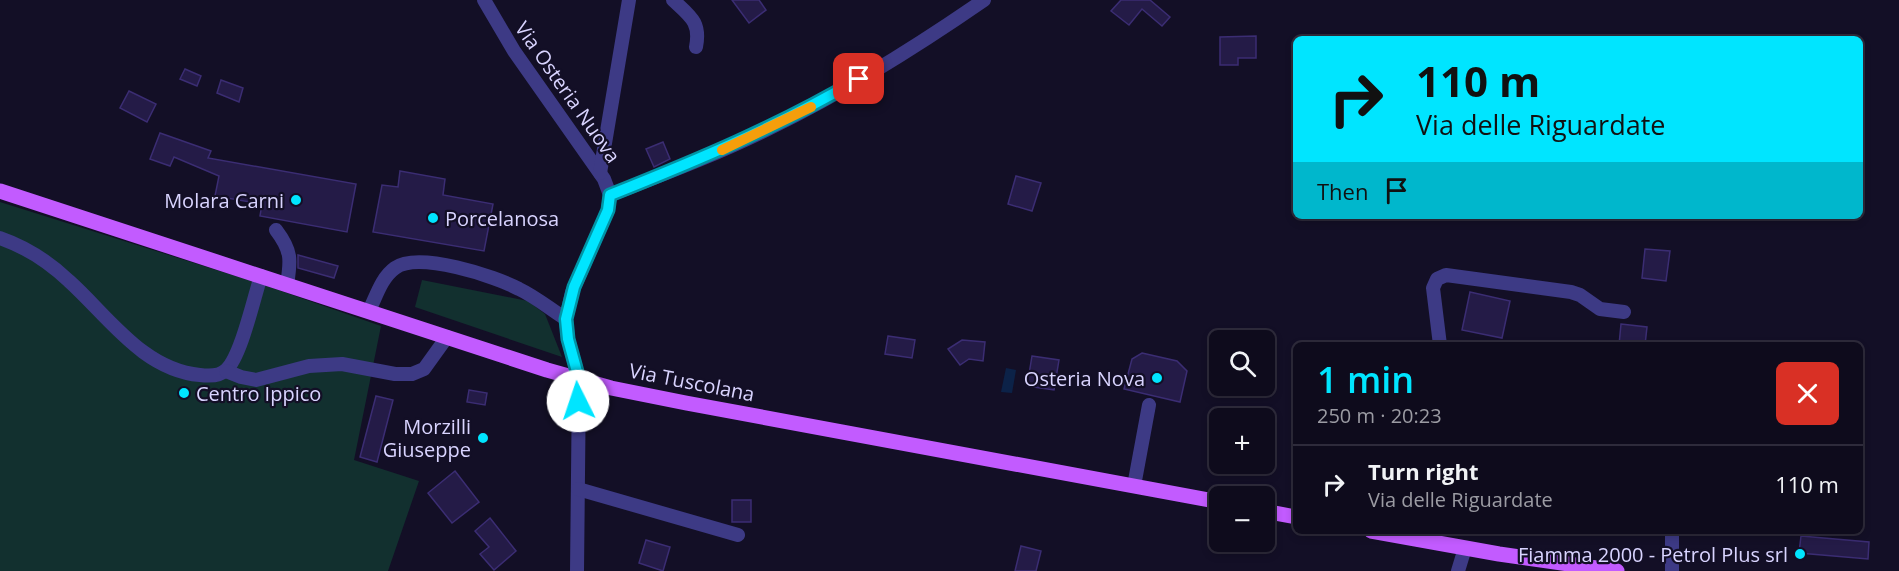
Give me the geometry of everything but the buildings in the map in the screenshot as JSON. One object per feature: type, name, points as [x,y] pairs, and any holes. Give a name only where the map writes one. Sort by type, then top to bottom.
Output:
[{"type":"main road","name":"Via Tuscolana","points":[[0,191],[579,379],[710,408],[1209,500]]},
{"type":"main road","points":[[1275,513],[1293,516]]},
{"type":"main road","points":[[1405,534],[1427,536],[1465,548],[1617,571]]},
{"type":"street","name":"Via Osteria Nuova","points":[[484,0],[514,51],[606,182],[610,195],[608,210],[572,292],[566,319],[568,339],[579,379],[577,571]]},
{"type":"street","points":[[600,173],[629,0]]},
{"type":"street","points":[[673,0],[695,22],[698,29],[696,48]]},
{"type":"street","points":[[610,195],[724,149],[786,120],[880,66],[984,0]]},
{"type":"street","points":[[276,230],[284,240],[289,253],[291,265],[287,285]]},
{"type":"street","points":[[0,238],[25,248],[52,266],[138,348],[178,371],[197,375],[213,375],[226,371],[256,380],[309,366],[342,364],[400,375],[412,374],[424,369],[447,337]]},
{"type":"street","points":[[369,311],[389,273],[403,263],[414,261],[446,266],[499,280],[529,294],[566,319]]},
{"type":"street","points":[[1440,342],[1433,288],[1437,279],[1446,275],[1571,292],[1580,295],[1600,309],[1624,312]]},
{"type":"street","points":[[226,371],[238,347],[261,276]]},
{"type":"street","points":[[1134,486],[1149,405]]},
{"type":"street","points":[[578,489],[738,535]]},
{"type":"street","points":[[1672,534],[1672,571]]},
{"type":"street","points":[[1458,571],[1465,548]]},
{"type":"green space","name":"Centro Ippico","points":[[0,202],[261,284],[381,326],[354,460],[419,481],[388,571],[0,571]]},
{"type":"green space","points":[[422,280],[528,301],[545,314],[562,357],[415,307]]},
{"type":"water","points":[[1006,368],[1016,370],[1012,393],[1001,392]]},
{"type":"slow traffic","points":[[722,150],[811,107]]},
{"type":"place","name":"Molara Carni","points":[[296,200]]},
{"type":"place","name":"Porcelanosa","points":[[433,218]]},
{"type":"place","name":"Osteria Nova","points":[[1157,378]]},
{"type":"place","name":"Centro Ippico","points":[[184,393]]},
{"type":"place","name":"Morzilli Giuseppe","points":[[483,438]]},
{"type":"place","name":"Fiamma 2000 - Petrol Plus srl","points":[[1800,554]]},
{"type":"route","points":[[578,401],[579,379],[568,339],[566,319],[572,292],[608,210],[610,195],[751,137],[859,79]]}]
